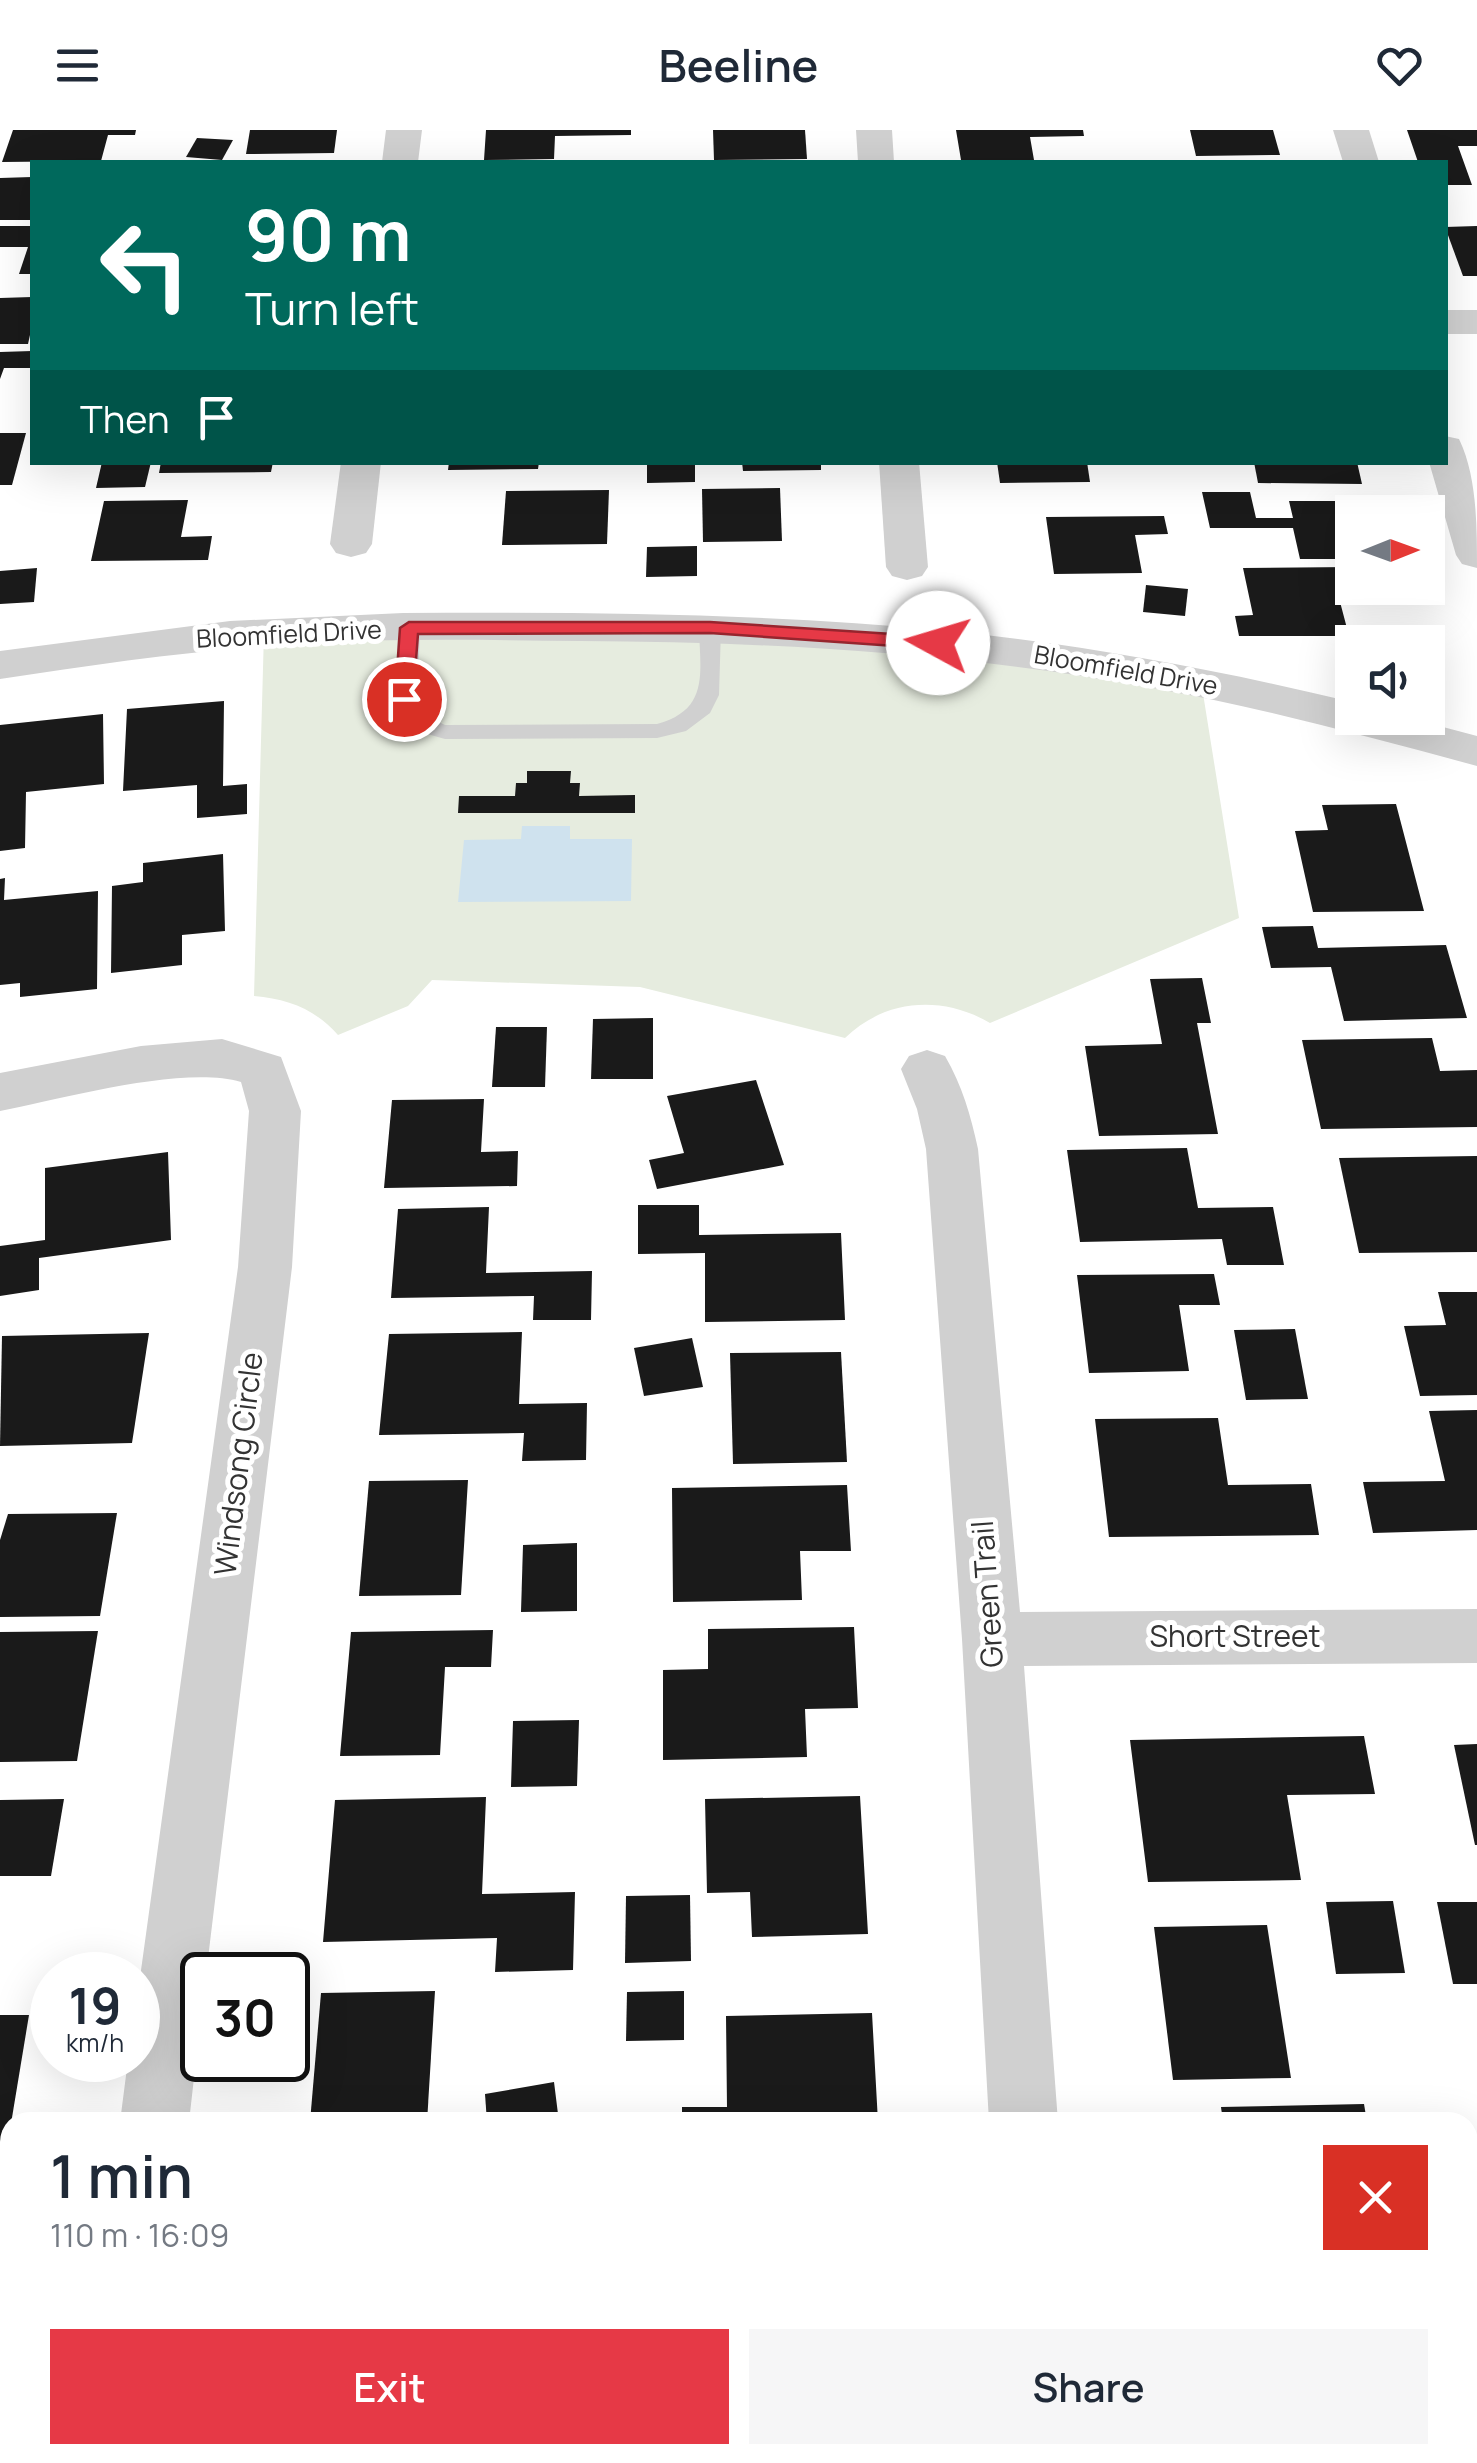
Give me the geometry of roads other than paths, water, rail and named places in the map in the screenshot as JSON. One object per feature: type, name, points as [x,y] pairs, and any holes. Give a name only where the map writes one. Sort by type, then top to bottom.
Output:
[{"type":"street","points":[[400,160],[404,130]]},
{"type":"street","points":[[874,130],[876,160]]},
{"type":"street","points":[[1352,130],[1360,160]]},
{"type":"street","points":[[1448,322],[1477,322]]},
{"type":"street","points":[[1448,458],[1477,555]]},
{"type":"street","points":[[351,544],[361,465]]},
{"type":"street","points":[[899,465],[906,567]]},
{"type":"street","name":"Bloomfield Drive","points":[[0,666],[264,632],[710,628],[874,636],[1068,658],[1201,681],[1335,713]]},
{"type":"street","name":"Bloomfield Drive","points":[[1419,735],[1477,751]]},
{"type":"street","name":"Windsong Circle","points":[[0,1092],[141,1065],[222,1058],[263,1070],[276,1111],[265,1267],[155,2112]]},
{"type":"street","name":"Green Trail","points":[[927,1070],[952,1149],[992,1639],[1023,2112]]},
{"type":"street","name":"Short Street","points":[[992,1639],[1477,1636]]},
{"type":"lane","points":[[409,628],[406,714],[421,725],[445,732],[484,732],[657,731],[682,727],[699,714],[710,698],[710,628]]},
{"type":"water","points":[[522,826],[570,826],[570,839],[632,839],[631,901],[458,902],[464,840],[521,839]]}]
